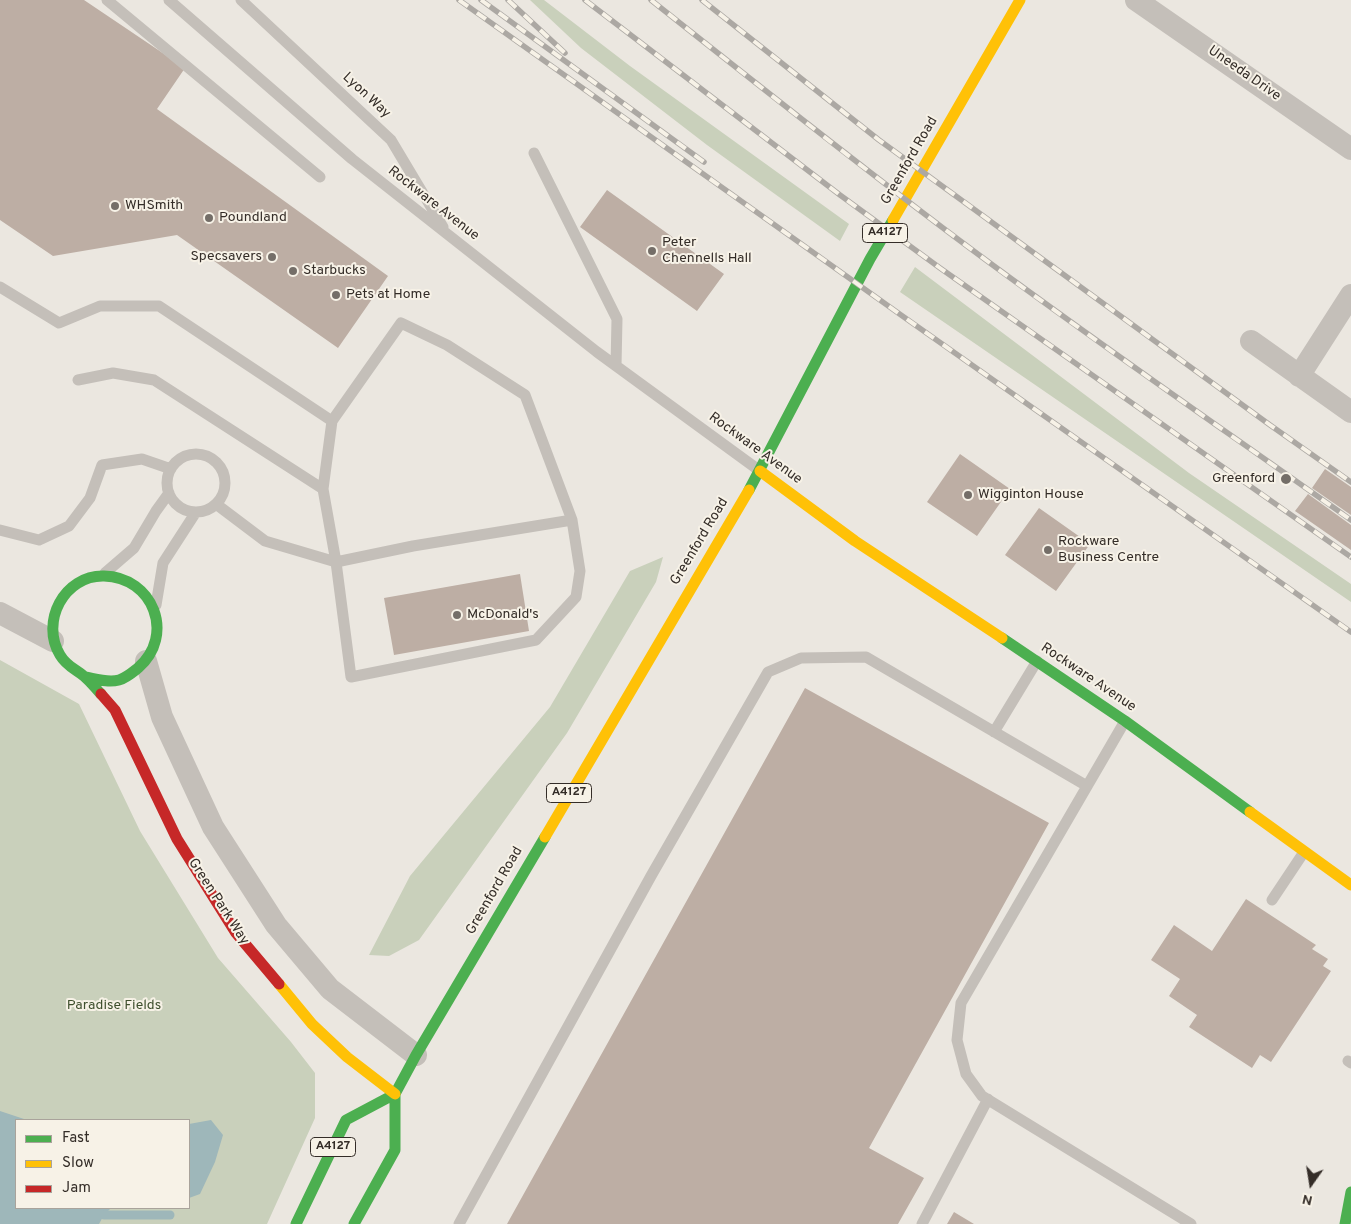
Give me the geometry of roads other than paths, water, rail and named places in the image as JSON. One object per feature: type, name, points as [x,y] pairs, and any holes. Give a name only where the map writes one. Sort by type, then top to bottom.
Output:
[{"type":"street","name":"Greenford Road","points":[[354,1224],[395,1150],[395,1094],[416,1055],[760,471],[870,259],[1020,0]]},
{"type":"street","name":"Uneeda Drive","points":[[1136,0],[1351,149]]},
{"type":"street","points":[[1299,376],[1351,296]]},
{"type":"street","points":[[1251,341],[1351,412]]},
{"type":"street","name":"Rockware Avenue","points":[[760,471],[855,541],[1125,721],[1351,884]]},
{"type":"street","name":"Green Park Way","points":[[101,576],[117,577],[132,583],[144,594],[154,609],[158,627],[155,645],[146,661],[132,673],[119,680],[103,681],[85,677],[71,669],[60,656],[53,641],[52,623],[57,605],[68,590],[84,580],[101,576]]},
{"type":"street","points":[[0,613],[53,641]]},
{"type":"street","points":[[146,661],[162,718],[213,827],[276,925],[330,989],[416,1055]]},
{"type":"street","name":"Green Park Way","points":[[85,677],[115,710],[177,840],[236,933],[312,1024],[347,1058],[395,1094]]},
{"type":"street","name":"A4127","points":[[296,1224],[346,1120],[395,1094]]},
{"type":"street","points":[[1346,1224],[1351,1196]]},
{"type":"lane","points":[[107,0],[320,177]]},
{"type":"lane","name":"Rockware Avenue","points":[[169,0],[352,159],[616,366],[760,471]]},
{"type":"lane","name":"Lyon Way","points":[[241,0],[391,140],[446,233]]},
{"type":"lane","points":[[534,153],[617,319],[616,366]]},
{"type":"lane","points":[[0,287],[59,323],[100,306],[158,306],[332,421]]},
{"type":"lane","points":[[401,323],[447,345],[525,394],[572,520],[580,571],[576,598],[536,640],[351,677],[336,562],[324,489],[332,421],[401,323]]},
{"type":"lane","points":[[78,380],[114,373],[154,380],[324,489]]},
{"type":"lane","points":[[194,454],[212,458],[219,464],[224,473],[226,482],[224,492],[216,504],[205,511],[187,511],[173,501],[169,493],[168,477],[171,469],[184,456],[194,454]]},
{"type":"lane","points":[[0,530],[39,540],[69,526],[90,498],[102,465],[142,459],[171,469]]},
{"type":"lane","points":[[101,576],[134,548],[169,493]]},
{"type":"lane","points":[[216,504],[265,541],[336,562],[413,546],[572,520]]},
{"type":"lane","points":[[155,614],[163,563],[196,512]]},
{"type":"lane","points":[[459,1224],[646,885],[768,672],[801,658],[866,657],[1087,786]]},
{"type":"lane","points":[[994,732],[1037,661]]},
{"type":"lane","points":[[1125,721],[961,1003],[957,1040],[966,1074],[982,1096],[1191,1224]]},
{"type":"lane","points":[[1272,900],[1305,851]]},
{"type":"lane","points":[[922,1224],[988,1099]]},
{"type":"water","points":[[0,1111],[24,1119],[15,1119],[15,1209],[110,1209],[99,1224],[0,1224]]},
{"type":"water","points":[[211,1120],[223,1135],[215,1162],[200,1194],[190,1198],[190,1124]]},
{"type":"waterway","points":[[104,1215],[170,1215]]},
{"type":"railway","points":[[459,0],[1351,632]]},
{"type":"railway","points":[[481,0],[704,162]]},
{"type":"railway","points":[[508,0],[565,53]]},
{"type":"railway","points":[[585,0],[840,195],[940,268],[1351,557]]},
{"type":"railway","points":[[651,0],[843,151],[1007,276],[1351,520]]},
{"type":"railway","points":[[702,0],[879,140],[1351,482]]},
{"type":"place","name":"WHSmith","points":[[115,206]]},
{"type":"place","name":"Poundland","points":[[209,218]]},
{"type":"place","name":"Peter Chennells Hall","points":[[652,251]]},
{"type":"place","name":"Specsavers","points":[[272,257]]},
{"type":"place","name":"Starbucks","points":[[293,271]]},
{"type":"place","name":"Pets at Home","points":[[336,295]]},
{"type":"place","name":"Greenford","points":[[1286,479]]},
{"type":"place","name":"Wigginton House","points":[[968,495]]},
{"type":"place","name":"Rockware Business Centre","points":[[1048,550]]},
{"type":"place","name":"McDonald's","points":[[457,615]]},
{"type":"park label","name":"Paradise Fields","points":[[114,1006]]}]
